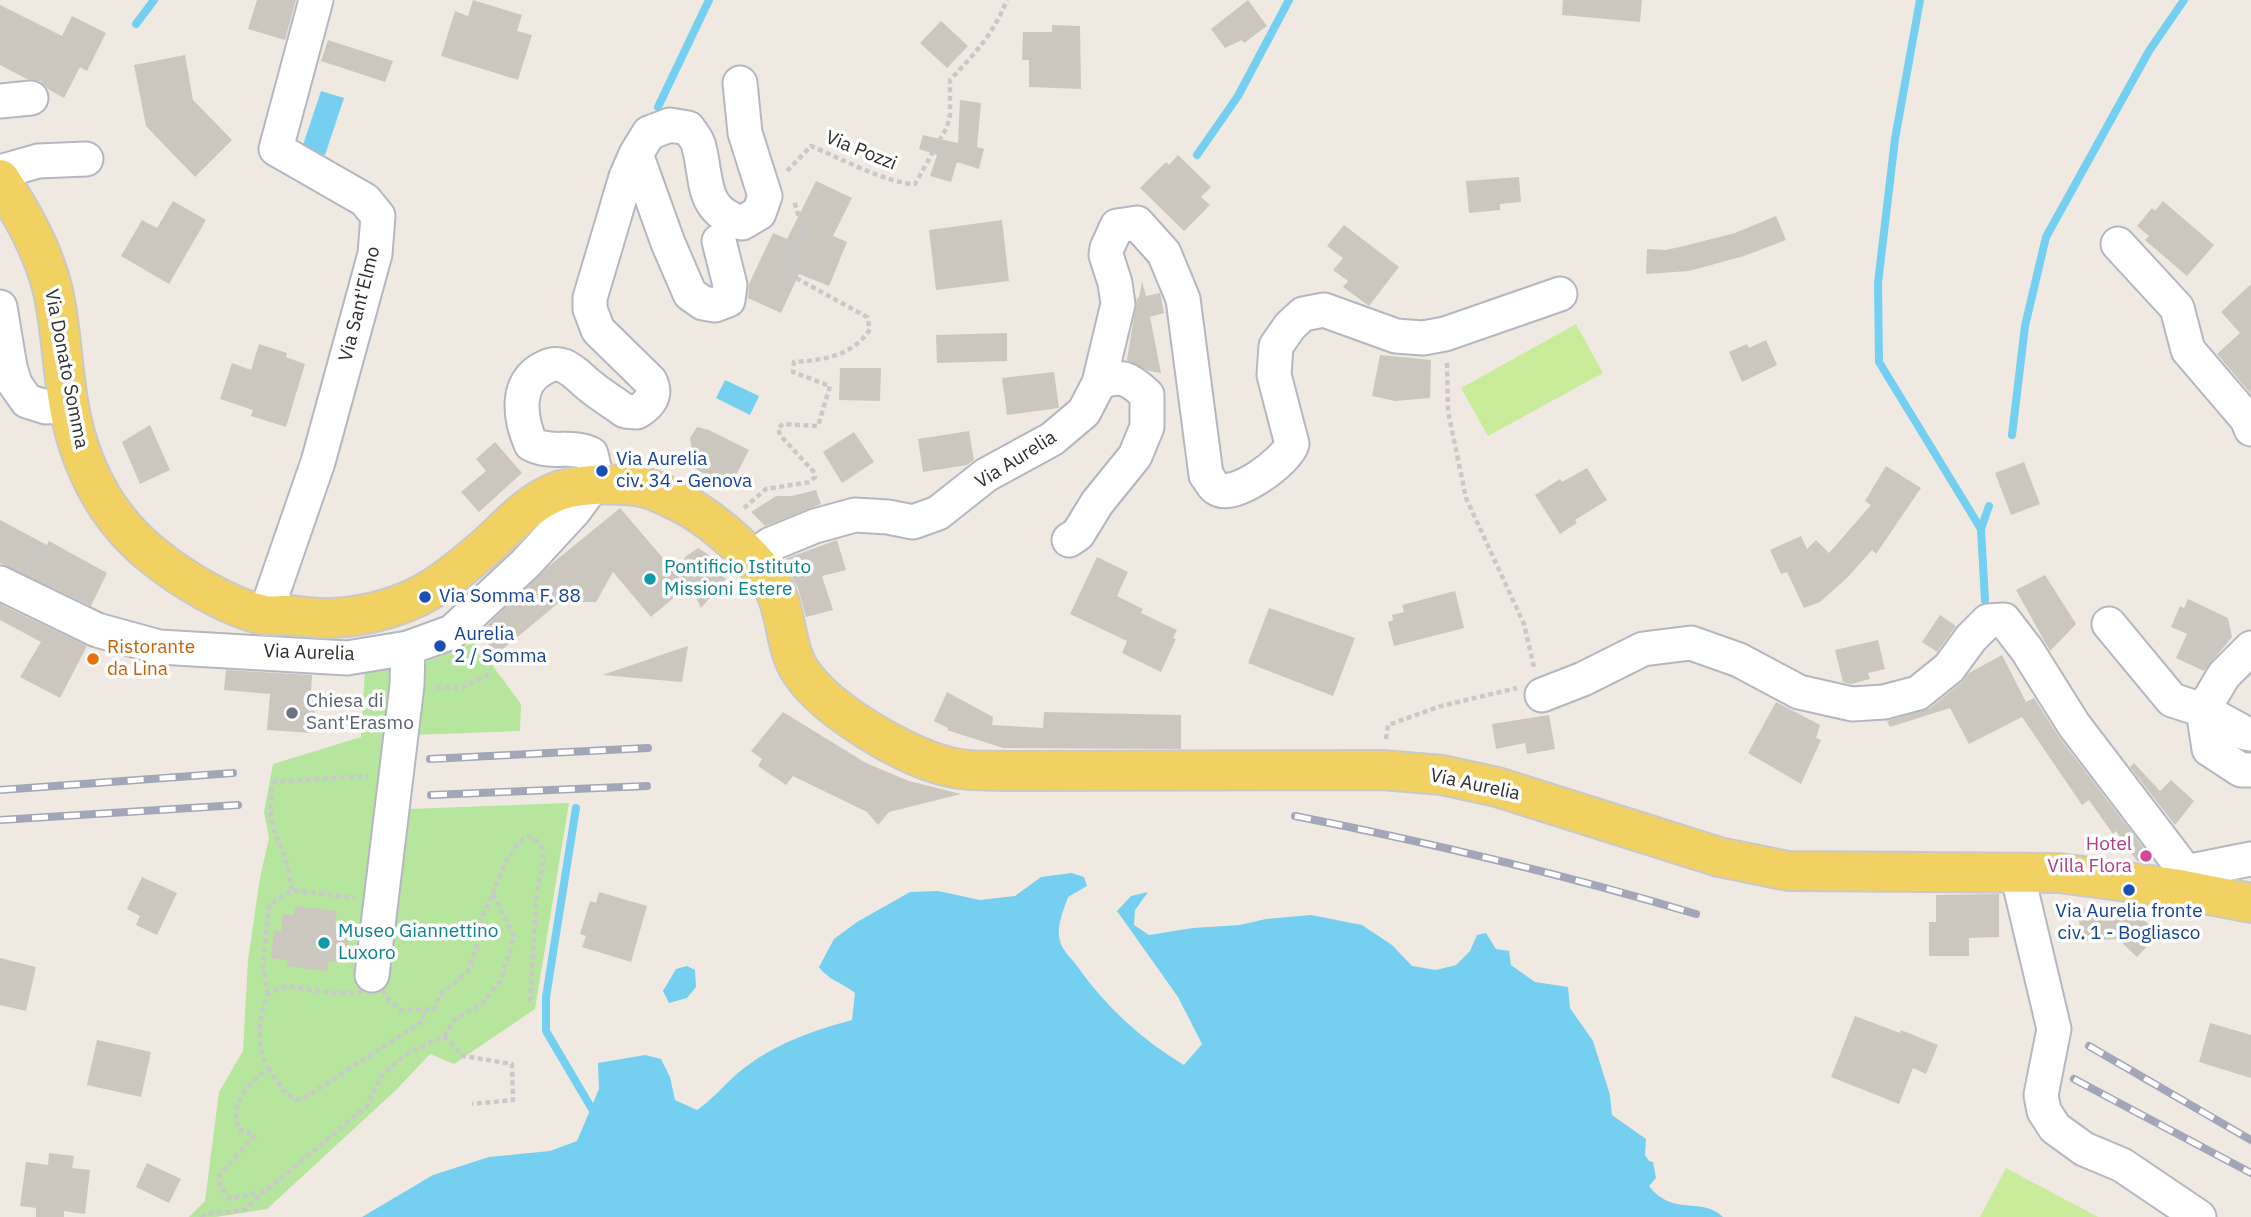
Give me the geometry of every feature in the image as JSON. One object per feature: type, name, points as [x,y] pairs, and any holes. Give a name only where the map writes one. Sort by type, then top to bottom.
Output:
[{"type":"main road","name":"Via Donato Somma","points":[[0,179],[36,238],[52,288],[69,405],[86,468],[111,514],[140,546],[179,577],[233,604],[265,615],[331,618],[393,608],[438,586],[483,550],[527,509],[556,492],[593,485]]},
{"type":"main road","name":"Via Aurelia","points":[[593,485],[649,489],[683,504],[719,528],[765,573],[777,595],[800,671],[831,706],[883,739],[939,764],[969,769],[1013,771],[1382,770],[1442,775],[1497,787],[1719,857],[1788,871],[2059,873],[2180,880],[2251,903]]},
{"type":"street","name":"Via Sant'Elmo","points":[[265,615],[318,462],[376,242],[378,216],[365,200],[276,149],[316,0]]},
{"type":"street","points":[[593,485],[594,467],[591,454],[582,449],[548,450],[531,444],[525,430],[522,402],[527,380],[536,372],[554,364],[566,367],[625,411],[637,412],[649,404],[653,397],[650,381],[598,330],[590,309],[598,267],[626,177],[636,154],[649,133],[670,125],[688,128],[699,144],[708,198],[730,219],[743,223],[759,213],[765,196],[745,133],[740,83]]},
{"type":"street","points":[[636,154],[668,243],[690,294],[703,303],[715,305],[728,300],[730,285],[719,241]]},
{"type":"street","points":[[0,172],[38,161],[86,159]]},
{"type":"street","name":"Via Aurelia","points":[[744,551],[855,515],[913,522],[939,513],[986,475],[1052,439],[1084,412],[1099,383],[1118,304],[1106,255],[1117,226],[1137,223],[1164,253],[1183,299],[1206,475],[1216,488],[1232,491],[1276,466],[1289,453],[1292,444],[1274,375],[1276,346],[1290,326],[1303,314],[1324,310],[1396,336],[1423,338],[1445,334],[1560,294]]},
{"type":"street","points":[[2118,244],[2177,308],[2188,350],[2247,419],[2251,429]]},
{"type":"street","points":[[0,307],[15,384],[27,401],[46,407],[69,405]]},
{"type":"street","points":[[1069,540],[1078,534],[1097,503],[1135,456],[1147,426],[1147,395],[1132,381],[1113,377],[1099,383]]},
{"type":"street","name":"Via Aurelia","points":[[0,583],[97,630],[159,647],[347,658],[408,648],[452,632],[526,563],[574,511],[593,485]]},
{"type":"street","points":[[1537,690],[1583,679],[1643,649],[1691,643],[1739,660],[1799,692],[1852,704],[1884,702],[1918,693],[1949,668],[1970,638],[1988,621],[2004,620],[2027,650],[2074,725],[2180,880],[2251,859]]},
{"type":"street","points":[[2109,624],[2172,700],[2203,710],[2251,734]]},
{"type":"street","points":[[372,975],[407,685],[408,648]]},
{"type":"street","points":[[2251,648],[2224,675],[2203,710],[2208,749],[2241,769],[2251,770]]},
{"type":"street","points":[[2017,873],[2053,1028],[2041,1095],[2044,1111],[2055,1128],[2084,1149],[2122,1165],[2199,1217]]},
{"type":"path","name":"Via Pozzi","points":[[790,184],[786,172],[811,146],[878,174],[906,184],[915,184],[947,127],[950,115],[950,80],[987,40],[997,25],[1007,0]]},
{"type":"path","points":[[744,551],[737,522],[740,510],[766,489],[810,482],[814,477],[813,471],[780,435],[778,428],[783,424],[818,426],[830,386],[793,372],[794,362],[822,360],[839,355],[862,342],[870,329],[867,317],[787,273],[803,233],[793,196]]},
{"type":"path","points":[[1384,749],[1388,724],[1441,706],[1537,690],[1524,624],[1466,498],[1448,411],[1445,334]]},
{"type":"path","points":[[407,685],[461,688],[491,673]]},
{"type":"path","points":[[292,890],[286,860],[273,828],[270,810],[273,782],[396,774]]},
{"type":"path","points":[[268,994],[286,986],[332,993],[361,992],[372,975],[390,1001],[400,1010],[434,1009],[440,995],[468,971],[479,940],[482,915],[493,894],[503,863],[525,837],[533,837],[542,847],[543,863],[536,899],[530,1005]]},
{"type":"path","points":[[380,901],[292,890],[269,905],[263,966],[268,994],[261,1011],[262,1057],[283,1090],[296,1100],[304,1098],[423,1021],[424,1009]]},
{"type":"path","points":[[201,1217],[205,1214],[244,1210],[367,1106],[382,1075],[408,1053],[444,1036],[455,1019],[482,1004],[501,980],[514,936],[493,894]]},
{"type":"path","points":[[444,1036],[463,1056],[512,1064],[513,1100],[472,1104]]},
{"type":"path","points":[[267,1190],[231,1199],[220,1187],[220,1174],[255,1136],[238,1129],[235,1114],[240,1097],[268,1068]]},
{"type":"green space","points":[[1576,324],[1603,373],[1488,436],[1461,388]]},
{"type":"green space","points":[[475,642],[521,704],[520,731],[413,735],[409,809],[569,803],[535,1009],[454,1064],[430,1054],[396,1090],[267,1209],[216,1217],[189,1217],[205,1201],[219,1092],[243,1051],[248,960],[269,838],[264,812],[273,764],[361,737],[365,670],[408,669]]},
{"type":"green space","points":[[2006,1168],[2098,1217],[1980,1217]]},
{"type":"water","points":[[321,91],[344,98],[325,155],[302,148]]},
{"type":"water","points":[[725,380],[759,396],[750,415],[716,398]]},
{"type":"water","points":[[1072,873],[1084,877],[1087,886],[1068,897],[1059,926],[1062,947],[1088,981],[1126,1022],[1184,1065],[1202,1044],[1178,997],[1117,911],[1131,896],[1148,892],[1135,910],[1134,925],[1149,935],[1311,915],[1362,925],[1392,945],[1412,966],[1436,970],[1456,965],[1470,951],[1477,935],[1486,933],[1496,949],[1509,951],[1511,965],[1535,982],[1568,987],[1570,1008],[1593,1041],[1610,1095],[1612,1115],[1646,1139],[1645,1155],[1653,1162],[1656,1178],[1649,1186],[1667,1201],[1706,1208],[1723,1217],[362,1217],[433,1175],[489,1157],[550,1151],[577,1141],[599,1089],[598,1063],[645,1055],[661,1059],[670,1077],[675,1100],[697,1110],[738,1073],[765,1054],[806,1034],[852,1020],[855,993],[826,975],[819,967],[834,939],[857,922],[910,892],[938,891],[980,900],[1015,896],[1041,877]]},
{"type":"water","points":[[687,966],[695,970],[696,987],[687,998],[669,1003],[663,991],[676,969]]},
{"type":"building","points":[[257,0],[296,0],[285,40],[248,29]]},
{"type":"building","points":[[473,0],[522,15],[517,31],[532,35],[518,80],[441,56],[455,11],[468,16]]},
{"type":"building","points":[[1248,0],[1267,26],[1244,43],[1242,40],[1225,48],[1211,29]]},
{"type":"building","points":[[1563,0],[1642,0],[1640,22],[1562,15]]},
{"type":"building","points":[[0,5],[62,36],[72,16],[106,33],[87,71],[80,67],[64,98],[40,81],[27,79],[0,65]]},
{"type":"building","points":[[941,21],[968,46],[947,68],[920,43]]},
{"type":"building","points":[[1052,25],[1080,26],[1081,89],[1029,87],[1029,60],[1022,60],[1023,32],[1052,32]]},
{"type":"building","points":[[328,40],[393,61],[385,82],[321,61]]},
{"type":"building","points":[[185,55],[193,100],[232,140],[195,177],[146,126],[134,65]]},
{"type":"building","points":[[960,100],[981,103],[977,147],[984,149],[979,169],[957,162],[951,182],[930,176],[937,155],[919,149],[923,135],[958,143]]},
{"type":"building","points":[[1178,155],[1211,187],[1201,197],[1210,205],[1184,231],[1140,188],[1166,162],[1169,165]]},
{"type":"building","points":[[1519,177],[1521,202],[1500,204],[1500,210],[1469,213],[1466,181]]},
{"type":"building","points":[[816,181],[852,198],[833,236],[847,242],[829,286],[799,274],[781,313],[748,298],[749,284],[773,233],[787,239]]},
{"type":"building","points":[[173,201],[206,220],[169,284],[121,256],[142,220],[157,228]]},
{"type":"building","points":[[2163,201],[2214,245],[2187,276],[2145,240],[2149,236],[2137,226],[2152,208],[2155,211]]},
{"type":"building","points":[[1776,216],[1786,240],[1744,256],[1689,271],[1646,274],[1647,249],[1665,250],[1735,233]]},
{"type":"building","points":[[1002,220],[1009,281],[936,290],[929,230]]},
{"type":"building","points":[[1344,225],[1399,267],[1369,306],[1343,287],[1348,281],[1333,270],[1343,258],[1327,246]]},
{"type":"building","points":[[1142,281],[1146,296],[1160,293],[1164,313],[1150,317],[1161,373],[1149,371],[1127,360]]},
{"type":"building","points":[[2251,284],[2251,394],[2217,354],[2240,333],[2221,312]]},
{"type":"building","points":[[1007,333],[1007,361],[937,363],[936,335]]},
{"type":"building","points":[[1766,340],[1777,365],[1742,382],[1729,352],[1747,344],[1749,348]]},
{"type":"building","points":[[259,344],[287,353],[286,357],[305,364],[286,427],[251,416],[253,410],[220,399],[232,363],[251,370]]},
{"type":"building","points":[[1380,355],[1431,360],[1430,398],[1395,401],[1372,396]]},
{"type":"building","points":[[840,368],[881,368],[880,401],[839,400]]},
{"type":"building","points":[[1054,372],[1059,408],[1007,415],[1002,378]]},
{"type":"building","points":[[150,425],[170,470],[140,484],[122,442]]},
{"type":"building","points":[[697,427],[709,430],[749,450],[730,487],[690,466],[694,459],[690,438]]},
{"type":"building","points":[[969,431],[974,460],[967,465],[923,472],[918,439]]},
{"type":"building","points":[[854,432],[874,462],[842,483],[823,452]]},
{"type":"building","points":[[495,442],[522,473],[479,512],[461,492],[486,471],[476,459]]},
{"type":"building","points":[[2024,462],[2040,504],[2011,515],[1995,473]]},
{"type":"building","points":[[1886,466],[1921,488],[1876,554],[1872,550],[1847,578],[1820,602],[1804,608],[1787,572],[1781,574],[1770,550],[1801,536],[1807,549],[1816,540],[1829,553],[1871,505],[1865,501]]},
{"type":"building","points":[[1587,468],[1607,500],[1575,520],[1577,523],[1560,534],[1535,495],[1560,479],[1562,482]]},
{"type":"building","points":[[816,490],[821,504],[765,526],[751,512],[776,496],[792,496]]},
{"type":"building","name":"Pontificio Istituto Missioni Estere","points":[[620,508],[680,578],[685,557],[698,548],[709,555],[709,564],[726,579],[701,608],[690,584],[651,617],[613,572],[596,602],[582,602],[568,595],[497,654],[479,633],[549,566]]},
{"type":"building","points":[[0,520],[47,545],[49,541],[107,573],[91,606],[0,563]]},
{"type":"building","points":[[837,540],[846,570],[822,576],[833,610],[806,617],[798,588],[782,560]]},
{"type":"building","points":[[1097,557],[1128,572],[1117,596],[1143,609],[1141,613],[1177,630],[1173,638],[1176,639],[1161,672],[1122,653],[1127,641],[1070,614]]},
{"type":"building","points":[[2045,575],[2076,624],[2050,651],[2016,590]]},
{"type":"building","points":[[1455,591],[1464,628],[1394,646],[1388,622],[1393,620],[1392,615],[1404,612],[1402,605]]},
{"type":"building","points":[[2188,599],[2228,618],[2232,637],[2204,671],[2176,658],[2187,634],[2171,627],[2180,606],[2184,608]]},
{"type":"building","points":[[0,604],[87,646],[60,698],[20,677],[41,642],[0,620]]},
{"type":"building","points":[[1269,608],[1355,638],[1333,696],[1248,663]]},
{"type":"building","points":[[1940,615],[1956,626],[1937,652],[1922,642]]},
{"type":"building","points":[[1878,640],[1885,669],[1868,673],[1870,679],[1851,684],[1843,682],[1835,650]]},
{"type":"building","points":[[688,646],[682,682],[602,675],[667,653]]},
{"type":"building","points":[[2002,655],[2026,702],[2034,698],[2059,737],[2153,860],[2149,863],[2137,861],[2116,831],[2113,834],[2089,800],[2082,805],[2022,717],[1969,744],[1950,708],[1890,727],[1887,721],[1930,708],[1969,673]]},
{"type":"building","name":"Chiesa di Sant'Erasmo","points":[[226,670],[312,675],[311,694],[316,695],[313,733],[267,730],[270,694],[224,690]]},
{"type":"building","points":[[947,692],[993,717],[992,725],[1043,728],[1044,712],[1181,715],[1181,749],[1003,748],[947,730],[948,728],[934,721]]},
{"type":"building","points":[[1776,702],[1820,725],[1816,738],[1821,740],[1801,784],[1748,753]]},
{"type":"building","points":[[783,712],[866,763],[909,781],[961,794],[889,812],[878,825],[867,812],[793,776],[786,785],[758,766],[762,759],[751,751]]},
{"type":"building","points":[[1549,715],[1555,749],[1527,754],[1525,743],[1496,749],[1492,724]]},
{"type":"building","points":[[2134,763],[2160,791],[2171,780],[2194,801],[2175,825],[2130,767]]},
{"type":"building","points":[[142,877],[177,893],[157,935],[136,925],[140,916],[127,909]]},
{"type":"building","points":[[599,892],[647,906],[631,962],[582,947],[586,936],[580,934],[590,901],[596,903]]},
{"type":"building","points":[[1999,894],[1999,937],[1969,938],[1969,956],[1929,956],[1929,922],[1936,922],[1936,895]]},
{"type":"building","points":[[295,906],[337,911],[335,926],[349,928],[345,963],[328,961],[327,971],[287,966],[288,961],[271,958],[274,930],[281,931],[283,914],[294,915]]},
{"type":"building","points":[[2124,906],[2125,916],[2143,919],[2159,934],[2137,957],[2118,939],[2081,941],[2078,909]]},
{"type":"building","points":[[0,958],[36,967],[26,1011],[0,1005]]},
{"type":"building","points":[[1855,1016],[1938,1045],[1926,1074],[1913,1068],[1899,1104],[1831,1077]]},
{"type":"building","points":[[2210,1023],[2251,1035],[2251,1078],[2199,1062]]},
{"type":"building","points":[[97,1040],[151,1052],[141,1097],[87,1085]]},
{"type":"building","points":[[49,1153],[74,1156],[72,1168],[90,1170],[85,1214],[64,1211],[64,1217],[36,1217],[36,1208],[20,1206],[26,1162],[48,1165]]},
{"type":"building","points":[[147,1163],[181,1179],[169,1203],[136,1187]]},
{"type":"waterway","points":[[136,24],[154,0]]},
{"type":"waterway","points":[[658,107],[709,0]]},
{"type":"waterway","points":[[1197,155],[1238,96],[1289,0]]},
{"type":"waterway","points":[[1920,0],[1895,139],[1878,283],[1879,362],[1981,529],[1985,600]]},
{"type":"waterway","points":[[2012,435],[2025,326],[2046,237],[2149,51],[2184,0]]},
{"type":"waterway","points":[[1981,529],[1989,506]]},
{"type":"waterway","points":[[576,808],[546,997],[546,1031],[592,1109]]},
{"type":"railway","points":[[430,759],[648,748]]},
{"type":"railway","points":[[0,790],[233,773]]},
{"type":"railway","points":[[431,795],[647,786]]},
{"type":"railway","points":[[0,820],[238,805]]},
{"type":"railway","points":[[1295,816],[1497,860],[1696,914]]},
{"type":"railway","points":[[2089,1046],[2251,1140]]},
{"type":"railway","points":[[2074,1079],[2251,1173]]},
{"type":"place","name":"Via Aurelia civ. 34 - Genova","points":[[602,471]]},
{"type":"place","name":"Pontificio Istituto Missioni Estere","points":[[650,579]]},
{"type":"place","name":"Via Somma F. 88","points":[[425,597]]},
{"type":"place","name":"Aurelia 2 / Somma","points":[[440,646]]},
{"type":"place","name":"Ristorante da Lina","points":[[93,659]]},
{"type":"place","name":"Chiesa di Sant'Erasmo","points":[[292,713]]},
{"type":"place","name":"Hotel Villa Flora","points":[[2146,856]]},
{"type":"place","name":"Via Aurelia fronte civ. 1 - Bogliasco","points":[[2129,890]]},
{"type":"place","name":"Museo Giannettino Luxoro","points":[[324,943]]}]
